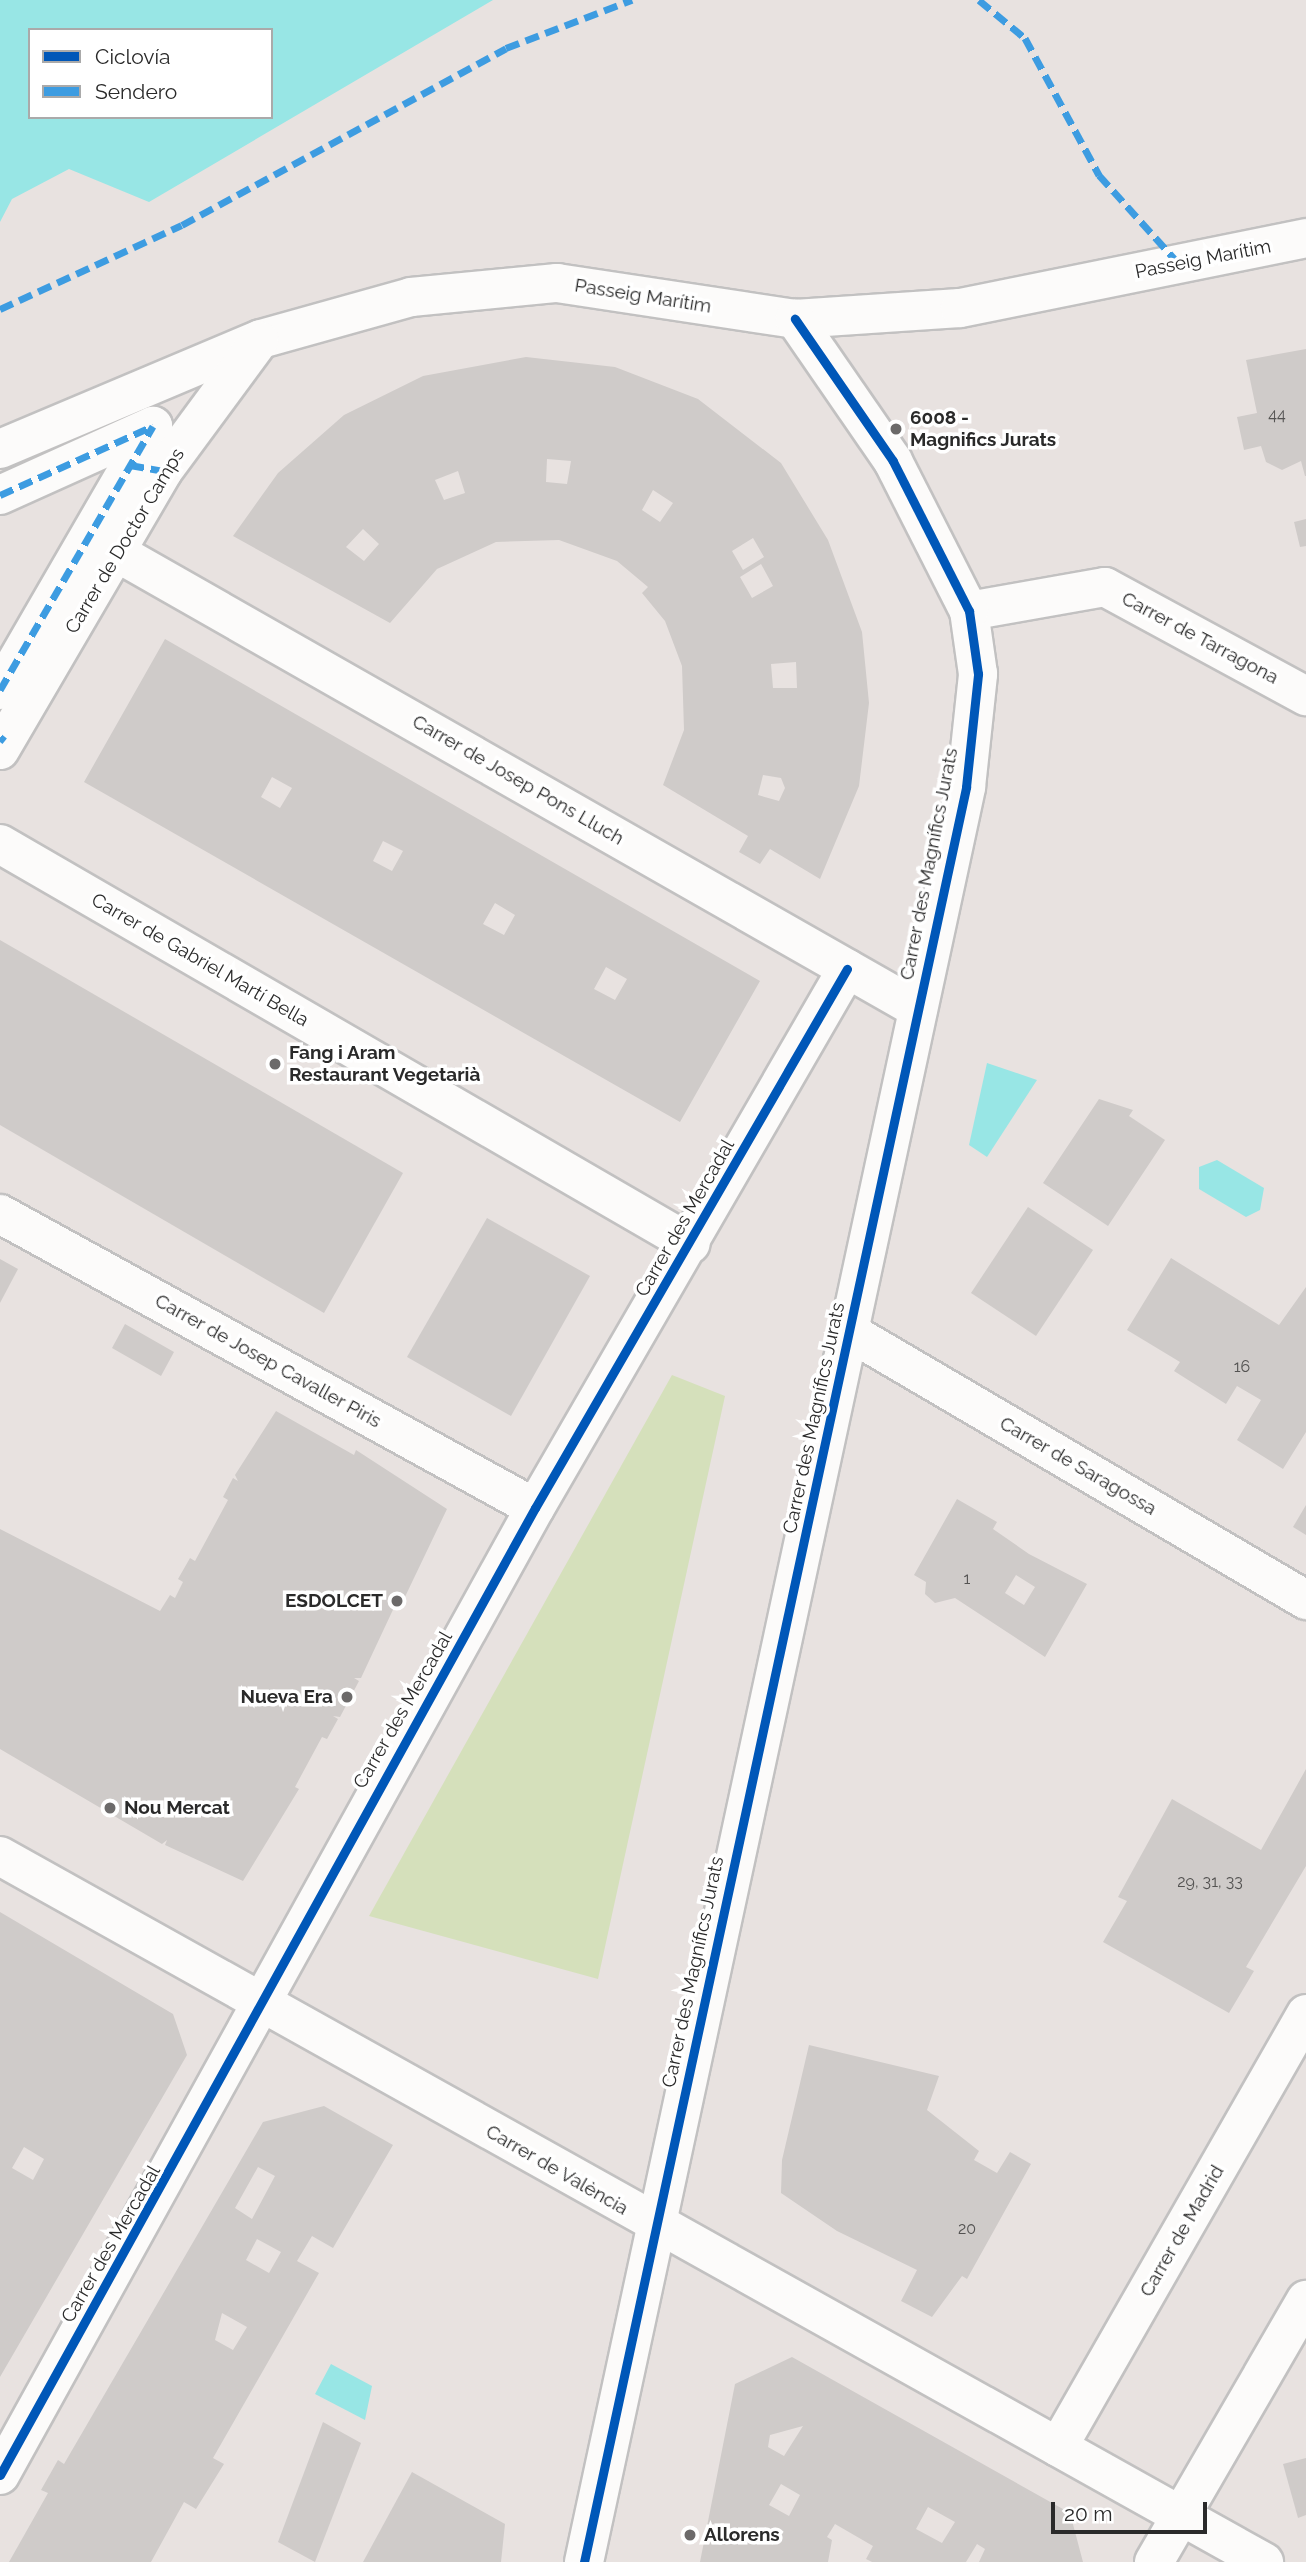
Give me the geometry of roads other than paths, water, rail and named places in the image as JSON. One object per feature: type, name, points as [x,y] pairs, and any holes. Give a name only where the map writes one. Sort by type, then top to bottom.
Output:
[{"type":"street","name":"Passeig Marítim","points":[[0,449],[261,339],[411,298],[557,283],[795,319],[960,307],[1306,238]]},
{"type":"street","name":"Carrer des Magnífics Jurats","points":[[584,2562],[851,1334],[966,788],[978,674],[969,611],[893,461],[795,319]]},
{"type":"street","name":"Carrer de Doctor Camps","points":[[2,743],[116,552],[146,468],[261,339]]},
{"type":"street","points":[[0,495],[153,426],[146,468],[0,690]]},
{"type":"street","name":"Carrer de Josep Pons Lluch","points":[[116,552],[918,1009]]},
{"type":"street","name":"Carrer de Tarragona","points":[[969,611],[1105,587],[1306,696]]},
{"type":"street","name":"Carrer de Gabriel Martí Bella","points":[[0,844],[691,1244]]},
{"type":"street","name":"Carrer des Mercadal","points":[[0,2475],[207,2110],[260,2001],[535,1508],[691,1244],[848,969]]},
{"type":"street","name":"Carrer de Josep Cavaller Piris","points":[[0,1214],[535,1508]]},
{"type":"street","name":"Carrer de Saragossa","points":[[851,1334],[1306,1600]]},
{"type":"street","name":"Carrer de València","points":[[0,1856],[656,2226],[1264,2562]]},
{"type":"street","name":"Carrer de Madrid","points":[[1058,2447],[1306,2014]]},
{"type":"street","points":[[1154,2562],[1306,2300]]},
{"type":"water","points":[[0,0],[493,0],[149,202],[69,169],[12,199],[0,222]]},
{"type":"water","points":[[987,1063],[1037,1080],[987,1157],[969,1145]]},
{"type":"water","points":[[1217,1160],[1264,1188],[1260,1210],[1246,1217],[1199,1189],[1199,1167]]},
{"type":"water","points":[[331,2364],[372,2386],[365,2420],[315,2394]]},
{"type":"place","name":"6008 - Magnifics Jurats","points":[[896,429]]},
{"type":"place","name":"Fang i Aram Restaurant Vegetarià","points":[[275,1064]]},
{"type":"place","name":"ESDOLCET","points":[[397,1601]]},
{"type":"place","name":"Nueva Era","points":[[347,1697]]},
{"type":"place","name":"Nou Mercat","points":[[110,1808]]},
{"type":"place","name":"Allorens","points":[[690,2535]]}]
